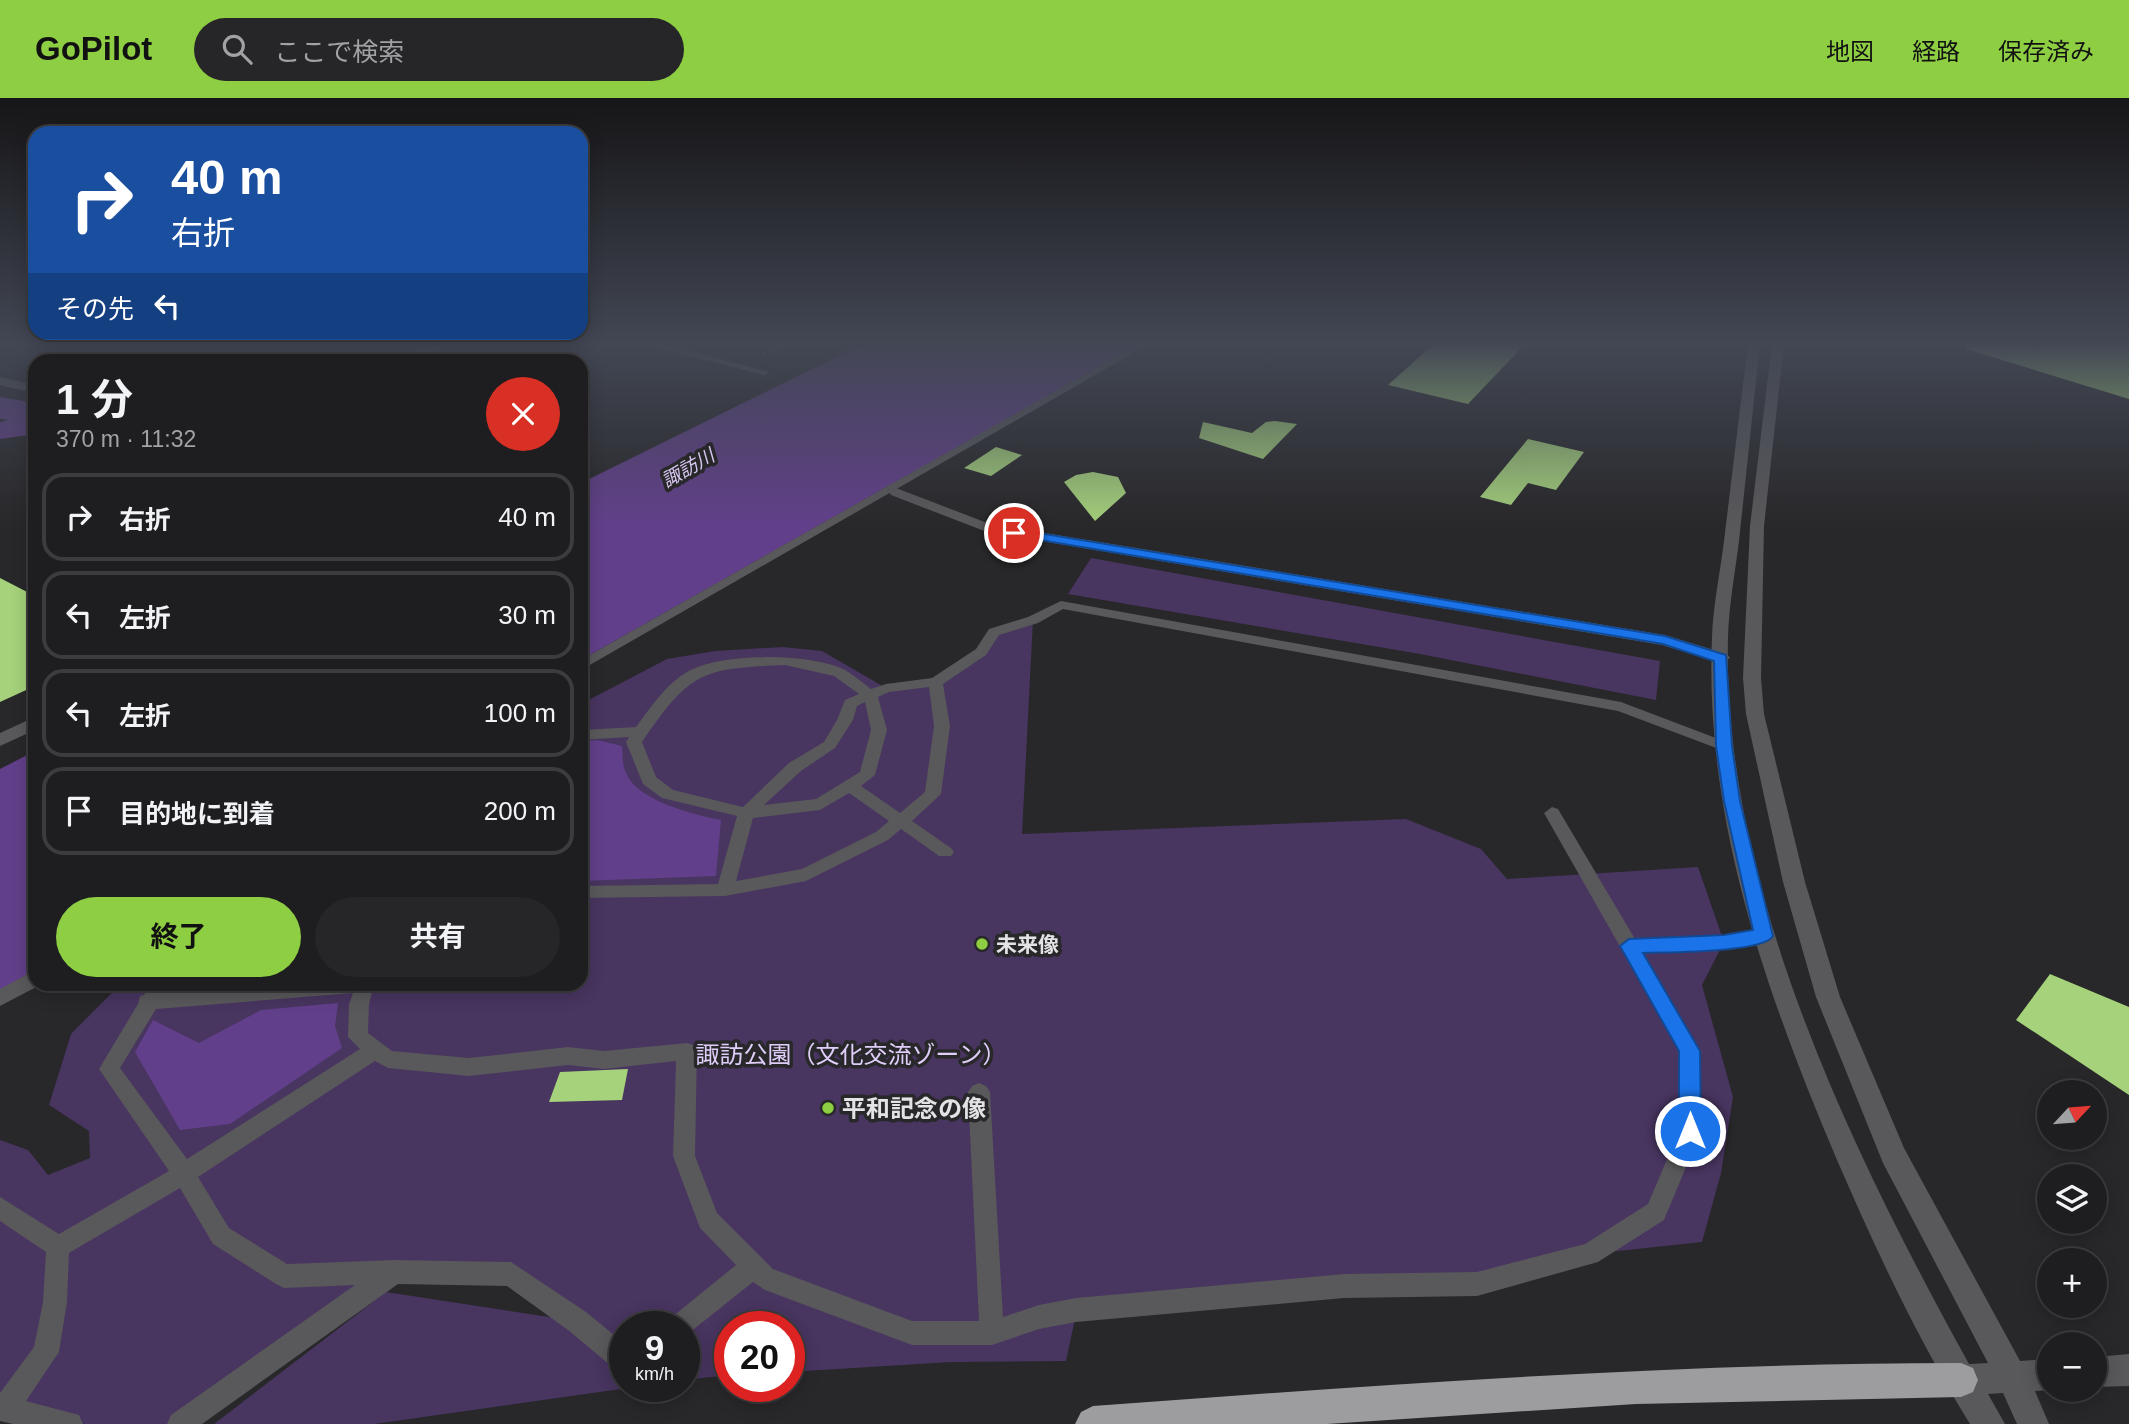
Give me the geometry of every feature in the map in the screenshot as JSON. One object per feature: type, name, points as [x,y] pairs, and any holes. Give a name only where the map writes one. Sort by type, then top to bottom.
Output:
[{"type":"highway","points":[[1093,1424],[1381,1403],[1832,1379],[1961,1380]]},
{"type":"street","points":[[1747,405],[1720,636],[1724,746],[1732,801],[1763,936],[1817,1082],[1889,1247],[1961,1380],[1989,1424]]},
{"type":"street","points":[[1771,405],[1757,526],[1752,678],[1755,714],[1794,882],[1828,997],[1893,1154],[2012,1377],[2033,1424]]},
{"type":"street","points":[[896,492],[987,528],[1665,640],[1721,658]]},
{"type":"street","points":[[0,740],[28,726]]},
{"type":"street","points":[[2107,1371],[2129,1370]]},
{"type":"street","points":[[1961,1380],[2037,1376]]},
{"type":"lane","points":[[588,662],[1039,405]]},
{"type":"lane","points":[[725,890],[746,813],[795,767],[830,745],[845,720],[850,703],[886,688],[936,682],[981,652],[995,632],[1033,620],[1061,605],[1621,707],[1724,746]]},
{"type":"lane","points":[[785,661],[839,673],[870,695],[879,730],[867,775],[820,804],[746,813],[668,794],[649,780],[634,742],[676,685],[703,668],[732,662],[785,661]]},
{"type":"lane","points":[[588,892],[725,890],[806,874],[882,836],[933,794],[942,726],[936,682]]},
{"type":"lane","points":[[588,735],[640,732]]},
{"type":"lane","points":[[850,786],[945,852]]},
{"type":"lane","points":[[363,991],[359,1004],[358,1037],[388,1059],[469,1067],[568,1056],[604,1060],[687,1051],[684,1157],[708,1220],[765,1278],[912,1333],[992,1333],[1039,1317],[1076,1310],[1344,1286],[1477,1284],[1590,1254],[1656,1212],[1690,1131],[1689,1051],[1552,813]]},
{"type":"lane","points":[[1629,946],[1724,942],[1763,936]]},
{"type":"lane","points":[[0,998],[28,982]]},
{"type":"lane","points":[[156,991],[108,1069],[183,1172],[221,1236],[284,1276],[394,1272],[511,1274],[609,1348]]},
{"type":"lane","points":[[147,1002],[258,991]]},
{"type":"lane","points":[[58,1247],[101,1225],[303,1093],[376,1050]]},
{"type":"lane","points":[[979,1091],[992,1333]]},
{"type":"lane","points":[[0,1208],[58,1247]]},
{"type":"lane","points":[[58,1247],[55,1302],[46,1352],[3,1408],[70,1424]]},
{"type":"lane","points":[[699,1311],[753,1267]]},
{"type":"lane","points":[[180,1424],[394,1272]]},
{"type":"green space","points":[[1091,558],[1660,661],[1656,700],[1420,654],[1068,594]]},
{"type":"green space","name":"諏訪公園（文化交流ゾーン）","points":[[1033,620],[1022,834],[1406,819],[1481,849],[1507,879],[1698,867],[1724,942],[1702,985],[1733,1097],[1721,1173],[1702,1242],[1590,1254],[1477,1284],[1076,1314],[1066,1361],[951,1362],[805,1371],[805,1311],[714,1311],[714,1377],[700,1378],[700,1311],[609,1311],[609,1391],[374,1424],[214,1424],[386,1292],[575,1321],[511,1274],[394,1272],[180,1424],[85,1424],[0,1408],[0,1140],[28,1150],[48,1175],[90,1158],[89,1131],[49,1105],[71,1034],[114,991],[588,991],[588,700],[667,659],[715,651],[783,647],[822,651],[886,688],[936,682],[981,652],[994,632]]},
{"type":"water","points":[[0,405],[28,405],[28,435],[0,439],[0,422],[8,420],[0,419]]},
{"type":"water","name":"諏訪川","points":[[739,405],[1032,405],[588,656],[588,480]]},
{"type":"water","points":[[597,740],[622,746],[623,763],[632,783],[654,799],[721,820],[716,876],[588,881],[588,741]]},
{"type":"water","points":[[28,755],[28,974],[0,990],[0,769]]},
{"type":"water","points":[[338,1003],[335,1026],[342,1048],[230,1124],[180,1130],[135,1052],[153,1020],[199,1043],[261,1010]]},
{"type":"building","points":[[1203,422],[1252,433],[1266,422],[1297,424],[1263,459],[1199,438]]},
{"type":"building","points":[[1528,439],[1584,452],[1556,490],[1528,483],[1511,505],[1480,497]]},
{"type":"building","points":[[996,447],[1022,455],[991,476],[964,468]]},
{"type":"building","points":[[1093,472],[1118,477],[1126,493],[1095,521],[1064,482],[1076,475]]},
{"type":"building","points":[[0,578],[28,592],[28,689],[0,702]]},
{"type":"building","points":[[2050,974],[2129,1007],[2129,1095],[2107,1080],[2016,1020]]},
{"type":"building","points":[[628,1069],[622,1100],[549,1102],[560,1072]]},
{"type":"place","name":"未来像","points":[[982,944]]},
{"type":"place","name":"平和記念の像","points":[[828,1108]]},
{"type":"route","points":[[1014,533],[1665,640],[1721,658],[1724,746],[1732,801],[1763,936],[1724,942],[1629,946],[1689,1051],[1690,1131]]}]
